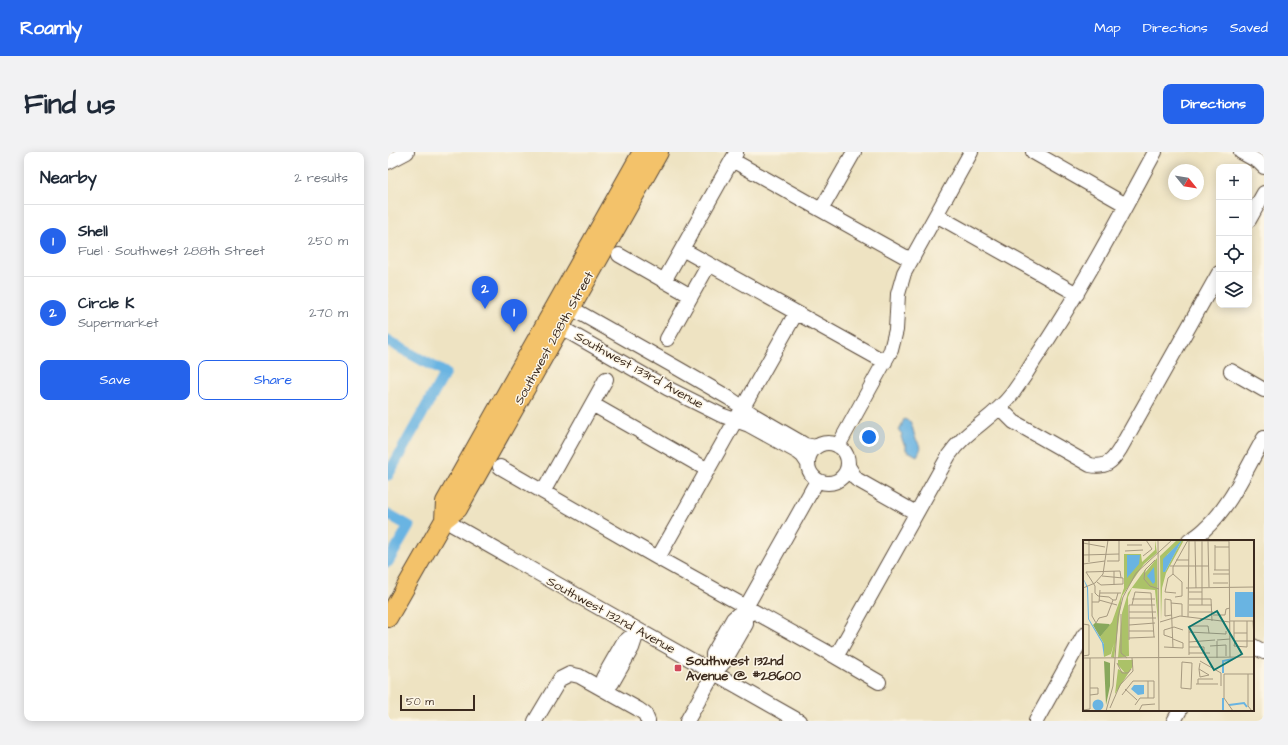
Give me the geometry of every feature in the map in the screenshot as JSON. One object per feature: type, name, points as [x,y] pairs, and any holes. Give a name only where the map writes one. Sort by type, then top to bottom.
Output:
[{"type":"main road","name":"Southwest 288th Street","points":[[388,618],[444,520],[458,509],[560,327],[562,308],[642,152]]},
{"type":"main road","name":"Southwest 288th Street","points":[[444,520],[445,502],[562,308],[659,152]]},
{"type":"street","points":[[388,162],[407,152]]},
{"type":"street","points":[[821,210],[854,152]]},
{"type":"street","points":[[838,446],[891,350],[896,330],[897,304],[900,284],[904,273],[971,152]]},
{"type":"street","points":[[1033,152],[1126,204]]},
{"type":"street","points":[[836,657],[954,447],[970,431],[1000,408],[1012,394],[1050,338],[1077,294],[1155,152]]},
{"type":"street","points":[[1241,152],[1259,162],[1264,167]]},
{"type":"street","points":[[664,281],[734,156],[821,210],[911,260]]},
{"type":"street","points":[[1252,215],[1264,193]]},
{"type":"street","points":[[936,215],[1077,294]]},
{"type":"street","points":[[682,249],[885,362]]},
{"type":"street","points":[[619,255],[691,296]]},
{"type":"street","points":[[667,339],[709,264]]},
{"type":"street","points":[[1000,408],[1014,422],[1090,465],[1103,465],[1110,463],[1120,449],[1216,278]]},
{"type":"street","name":"Southwest 133rd Avenue","points":[[562,308],[679,369],[805,445],[816,446]]},
{"type":"street","points":[[658,558],[796,313]]},
{"type":"street","name":"Southwest 133rd Avenue","points":[[560,327],[667,388],[721,415],[749,425],[796,451],[808,462]]},
{"type":"street","points":[[667,388],[679,369]]},
{"type":"street","points":[[1231,371],[1264,390]]},
{"type":"street","points":[[543,492],[606,379]]},
{"type":"street","points":[[592,404],[708,470]]},
{"type":"street","points":[[1190,540],[1203,531],[1217,516],[1231,496],[1264,438]]},
{"type":"street","points":[[856,479],[840,479],[829,484],[817,481],[810,472],[808,462],[812,451],[816,446],[827,443],[838,446],[847,457],[848,466],[856,479],[916,513]]},
{"type":"street","points":[[840,479],[848,466]]},
{"type":"street","points":[[500,467],[879,682]]},
{"type":"street","points":[[687,721],[714,673],[713,654],[733,619],[746,607],[817,481]]},
{"type":"street","name":"Southwest 132nd Avenue","points":[[444,520],[799,721]]},
{"type":"street","points":[[603,689],[603,678],[623,643],[638,630]]},
{"type":"street","points":[[1036,721],[1083,637]]},
{"type":"street","points":[[1254,647],[1264,652]]},
{"type":"street","points":[[535,721],[558,682],[564,676],[570,674],[576,674],[642,711],[647,717],[648,721]]},
{"type":"street","points":[[1174,721],[1179,711]]},
{"type":"water","points":[[904,419],[911,422],[915,437],[921,448],[917,456],[906,450],[906,445],[901,437],[902,434],[899,431]]},
{"type":"waterway","points":[[388,341],[445,373],[388,475]]},
{"type":"waterway","points":[[388,514],[409,526],[388,562]]},
{"type":"place","name":"Circle K","points":[[485,309]]},
{"type":"place","name":"Shell","points":[[514,332]]},
{"type":"place","name":"Southwest 132nd Avenue @ #28600","points":[[678,668]]}]
